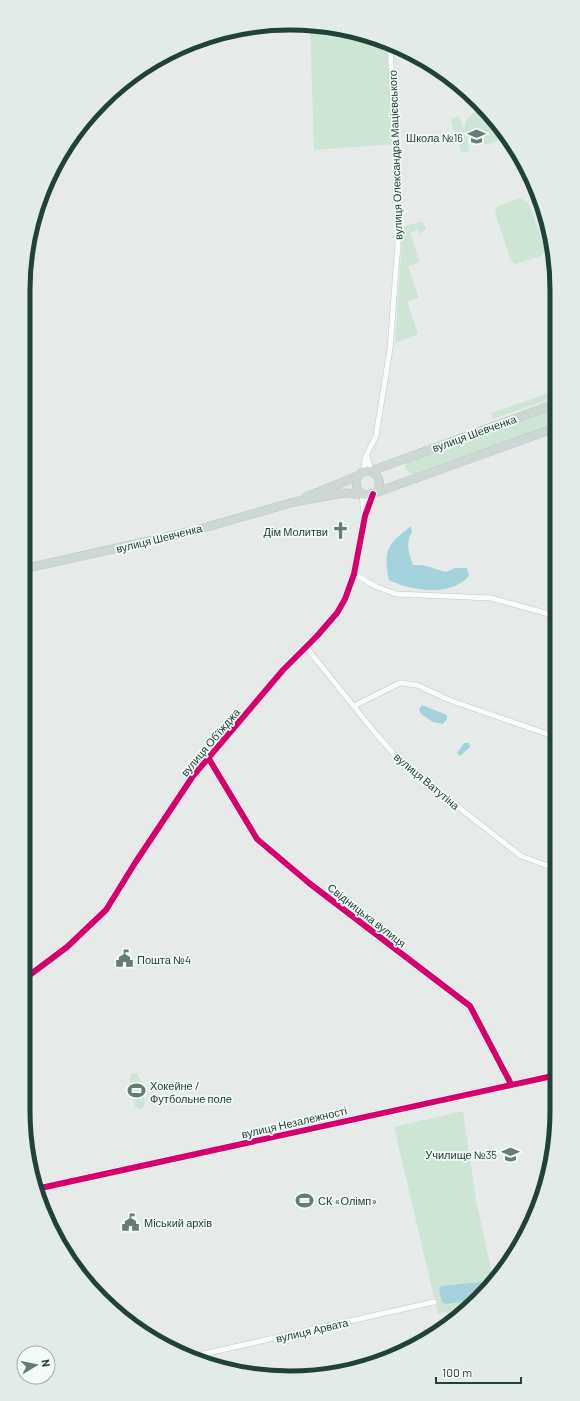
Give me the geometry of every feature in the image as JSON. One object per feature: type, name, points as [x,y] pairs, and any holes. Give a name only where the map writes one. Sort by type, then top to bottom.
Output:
[{"type":"main road","name":"вулиця Шевченка","points":[[294,502],[366,472],[550,406]]},
{"type":"main road","name":"вулиця Шевченка","points":[[374,493],[550,430]]},
{"type":"main road","points":[[366,472],[377,474],[380,480],[379,486],[374,493],[363,494],[356,486],[366,472]]},
{"type":"main road","name":"вулиця Шевченка","points":[[30,567],[193,531],[294,502],[343,493],[363,494]]},
{"type":"street","name":"вулиця Олександра Мацієвського","points":[[366,472],[367,455],[376,436],[390,349],[399,230],[390,51]]},
{"type":"street","name":"вулиця Обʼїжджа","points":[[30,975],[93,925],[106,910],[172,806],[193,776],[283,670],[337,613],[345,599],[354,574],[365,516],[374,493]]},
{"type":"street","name":"вулиця Обʼїжджа","points":[[363,494],[365,516]]},
{"type":"street","points":[[354,574],[377,588],[396,594],[491,598],[550,614]]},
{"type":"street","name":"вулиця Ватутіна","points":[[306,647],[376,734],[402,763],[521,856],[550,867]]},
{"type":"street","points":[[354,706],[400,683],[417,686],[449,700],[550,735]]},
{"type":"street","name":"Свідницька вулиця","points":[[208,759],[257,839],[309,883],[470,1006],[511,1084]]},
{"type":"street","name":"вулиця Незалежності","points":[[42,1187],[236,1146],[339,1121],[550,1076]]},
{"type":"street","name":"вулиця Арвата","points":[[200,1355],[434,1302]]},
{"type":"green space","points":[[310,31],[341,35],[374,44],[390,51],[396,144],[314,150]]},
{"type":"green space","points":[[478,111],[501,139],[479,144],[474,143],[466,135],[470,151],[462,153],[450,119],[459,116],[465,132],[467,119]]},
{"type":"green space","points":[[520,198],[528,203],[546,250],[541,256],[515,264],[511,261],[495,212],[498,206]]},
{"type":"green space","points":[[422,221],[426,229],[420,234],[418,229],[410,233],[420,262],[408,267],[419,298],[407,301],[418,334],[395,343],[403,227]]},
{"type":"green space","points":[[550,392],[550,399],[493,419],[491,413]]},
{"type":"green space","points":[[550,411],[550,426],[413,474],[405,469],[408,461]]},
{"type":"green space","name":"Хокейне / Футбольне поле","points":[[132,1073],[137,1073],[142,1083],[145,1105],[141,1109],[136,1108],[132,1095],[130,1077]]},
{"type":"green space","points":[[463,1111],[476,1200],[492,1274],[474,1295],[455,1311],[438,1314],[394,1127]]},
{"type":"water","points":[[411,526],[412,532],[408,548],[413,565],[423,565],[446,572],[455,568],[467,568],[469,576],[461,583],[452,587],[430,590],[408,587],[389,580],[387,555],[389,549],[397,538]]},
{"type":"water","points":[[422,705],[447,715],[447,719],[443,724],[433,722],[421,714],[419,709]]},
{"type":"water","points":[[464,743],[469,743],[470,747],[460,756],[457,753]]},
{"type":"water","points":[[484,1283],[466,1301],[446,1304],[442,1302],[439,1289],[441,1286]]},
{"type":"cycle path","points":[[30,975],[67,947],[106,910],[135,863],[193,776],[283,670],[317,636],[337,613],[345,599],[354,574],[365,516],[373,494]]},
{"type":"cycle path","points":[[209,759],[257,839],[309,883],[470,1006],[511,1084]]},
{"type":"cycle path","points":[[42,1188],[550,1077]]},
{"type":"place","name":"Школа №16","points":[[476,137]]},
{"type":"place","name":"Дім Молитви","points":[[341,531]]},
{"type":"place","name":"Пошта №4","points":[[124,959]]},
{"type":"place","name":"Хокейне / Футбольне поле","points":[[137,1091]]},
{"type":"place","name":"Училище №35","points":[[510,1154]]},
{"type":"place","name":"СК «Олімп»","points":[[305,1200]]},
{"type":"place","name":"Міський архів","points":[[131,1222]]}]
